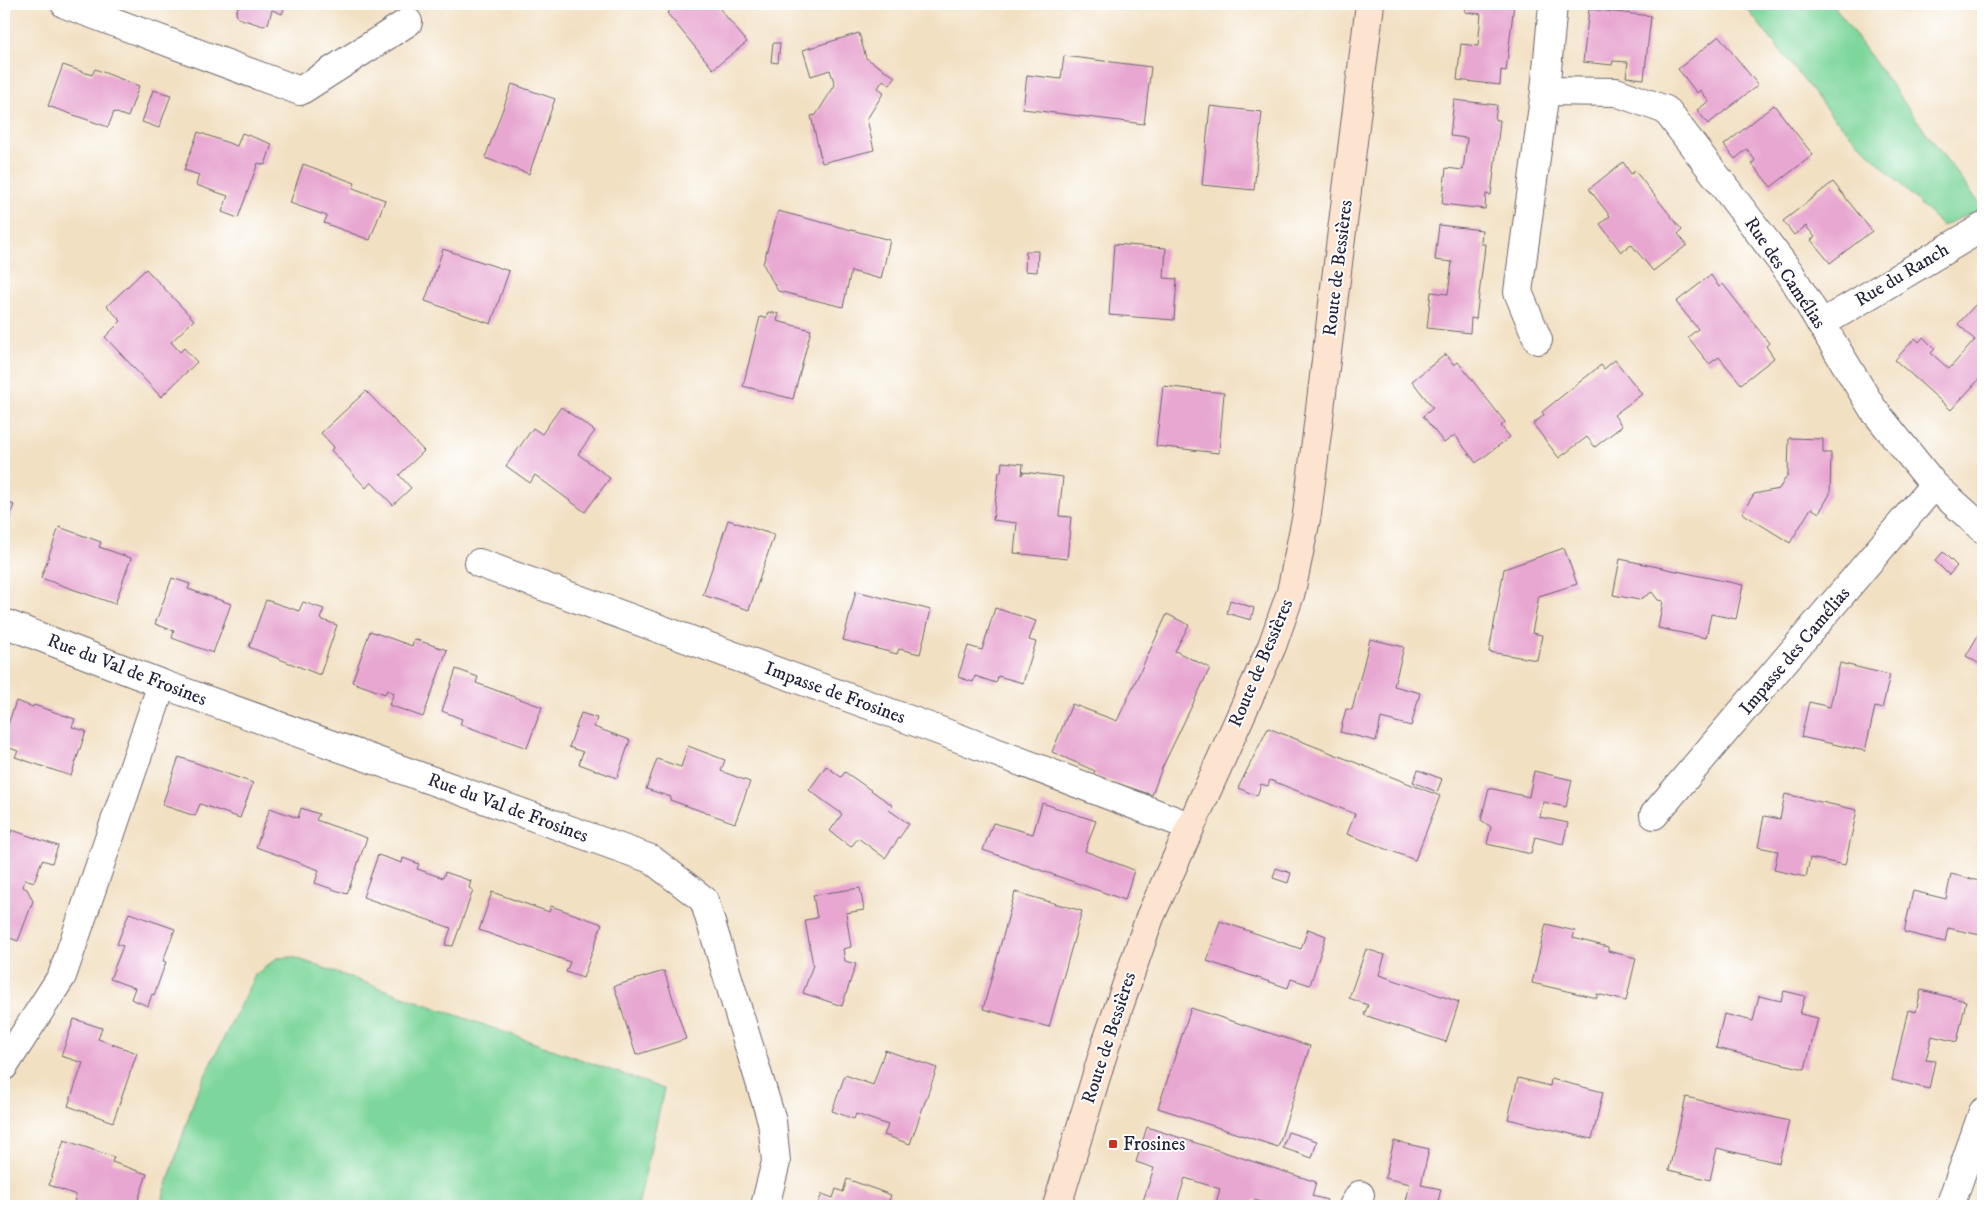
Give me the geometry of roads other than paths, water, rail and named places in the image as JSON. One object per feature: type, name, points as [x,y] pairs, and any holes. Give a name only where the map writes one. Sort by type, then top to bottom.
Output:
[{"type":"main road","name":"Route de Bessières","points":[[1060,1206],[1106,1044],[1150,917],[1189,826],[1272,646],[1292,592],[1308,514],[1370,4]]},
{"type":"street","points":[[65,4],[300,91],[408,22]]},
{"type":"street","points":[[1538,340],[1518,292],[1545,91],[1553,5]]},
{"type":"street","name":"Rue des Camélias","points":[[1545,91],[1616,92],[1666,110],[1790,273],[1873,409],[1934,485],[1983,529]]},
{"type":"street","name":"Rue du Ranch","points":[[1821,324],[1983,227]]},
{"type":"street","name":"Impasse des Camélias","points":[[1654,815],[1934,485]]},
{"type":"street","name":"Impasse de Frosines","points":[[479,563],[943,732],[1189,826]]},
{"type":"street","name":"Rue du Val de Frosines","points":[[4,623],[162,684],[651,859],[704,900],[772,1121],[776,1162],[765,1206]]},
{"type":"street","points":[[4,1066],[62,976],[162,684]]},
{"type":"street","points":[[1950,1206],[1983,1112]]},
{"type":"place","name":"Frosines","points":[[1113,1144]]}]
